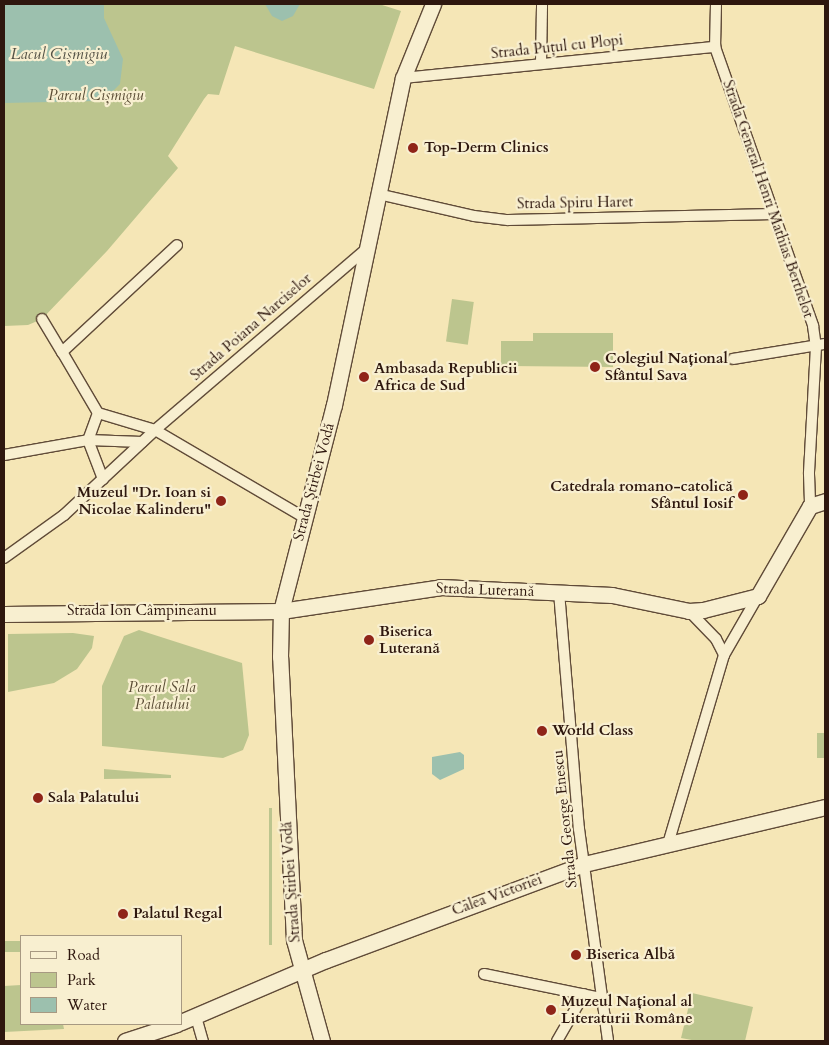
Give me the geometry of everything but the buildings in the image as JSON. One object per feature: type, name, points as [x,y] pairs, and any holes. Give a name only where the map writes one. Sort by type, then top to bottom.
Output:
[{"type":"main road","name":"Strada Știrbei Vodă","points":[[322,1041],[293,931],[280,657],[281,611],[334,405],[403,78],[433,4]]},
{"type":"main road","points":[[758,596],[810,506],[825,500]]},
{"type":"main road","name":"Strada Luterană","points":[[281,611],[425,588],[625,596],[689,611],[725,606],[758,596]]},
{"type":"main road","name":"Strada Ion Câmpineanu","points":[[4,614],[281,611]]},
{"type":"main road","name":"Calea Victoriei","points":[[182,1022],[302,970],[505,891],[584,864],[825,807]]},
{"type":"main road","points":[[125,1041],[174,1025]]},
{"type":"street","points":[[541,64],[542,4]]},
{"type":"street","name":"Strada General Henri Mathias Berthelot","points":[[716,4],[715,47],[809,308],[820,345],[809,474],[810,506]]},
{"type":"street","name":"Strada Puțul cu Plopi","points":[[403,78],[715,47]]},
{"type":"street","name":"Strada Spiru Haret","points":[[378,194],[474,216],[508,220],[774,214]]},
{"type":"street","points":[[62,352],[177,245]]},
{"type":"street","name":"Strada Poiana Narciselor","points":[[103,479],[155,430],[367,248]]},
{"type":"street","points":[[42,319],[98,413],[155,430],[305,518]]},
{"type":"street","points":[[733,359],[820,345]]},
{"type":"street","points":[[4,558],[64,515],[103,479],[88,440],[98,413]]},
{"type":"street","points":[[4,454],[88,440],[142,442]]},
{"type":"street","name":"Strada George Enescu","points":[[559,592],[584,864],[608,1041]]},
{"type":"street","points":[[668,844],[724,655],[758,596]]},
{"type":"street","points":[[689,611],[716,639],[724,655]]},
{"type":"street","points":[[484,974],[601,998]]},
{"type":"street","points":[[557,1041],[584,994]]},
{"type":"street","points":[[196,1017],[203,1041]]},
{"type":"green space","name":"Parcul Cișmigiu","points":[[4,4],[379,4],[401,11],[374,89],[235,46],[219,95],[208,94],[168,156],[178,168],[107,251],[42,319],[28,325],[4,326]]},
{"type":"green space","points":[[452,299],[474,302],[468,345],[446,342]]},
{"type":"green space","points":[[533,333],[613,333],[613,367],[501,366],[501,341],[533,341]]},
{"type":"green space","name":"Parcul Sala Palatului","points":[[139,630],[242,663],[249,735],[243,750],[223,758],[102,746],[102,686],[124,636]]},
{"type":"green space","points":[[73,633],[94,636],[92,648],[77,669],[54,683],[8,692],[8,634]]},
{"type":"green space","points":[[817,733],[825,733],[825,758],[817,758]]},
{"type":"green space","points":[[104,769],[171,775],[171,778],[104,779]]},
{"type":"green space","points":[[269,808],[272,808],[272,945],[269,945]]},
{"type":"green space","points":[[4,941],[20,941],[20,952],[4,952]]},
{"type":"green space","points":[[20,985],[20,1025],[63,1025],[64,1029],[4,1032],[4,986]]},
{"type":"green space","points":[[692,993],[753,1007],[745,1041],[697,1041],[681,1038]]},
{"type":"water","name":"Lacul Cișmigiu","points":[[4,4],[104,4],[104,18],[123,59],[120,84],[107,97],[97,101],[4,103]]},
{"type":"water","points":[[265,4],[300,4],[293,16],[282,21],[272,16]]},
{"type":"water","points":[[460,752],[464,755],[464,769],[440,780],[432,774],[432,757]]},
{"type":"place","name":"Top-Derm Clinics","points":[[413,148]]},
{"type":"place","name":"Colegiul Național Sfântul Sava","points":[[595,367]]},
{"type":"place","name":"Ambasada Republicii Africa de Sud","points":[[364,377]]},
{"type":"place","name":"Catedrala romano-catolică Sfântul Iosif","points":[[743,495]]},
{"type":"place","name":"Muzeul \"Dr. Ioan si Nicolae Kalinderu\"","points":[[221,501]]},
{"type":"place","name":"Biserica Luterană","points":[[369,640]]},
{"type":"place","name":"World Class","points":[[542,731]]},
{"type":"place","name":"Sala Palatului","points":[[38,798]]},
{"type":"place","name":"Palatul Regal","points":[[123,914]]},
{"type":"place","name":"Biserica Albă","points":[[576,955]]},
{"type":"place","name":"Muzeul Național al Literaturii Române","points":[[551,1010]]}]
